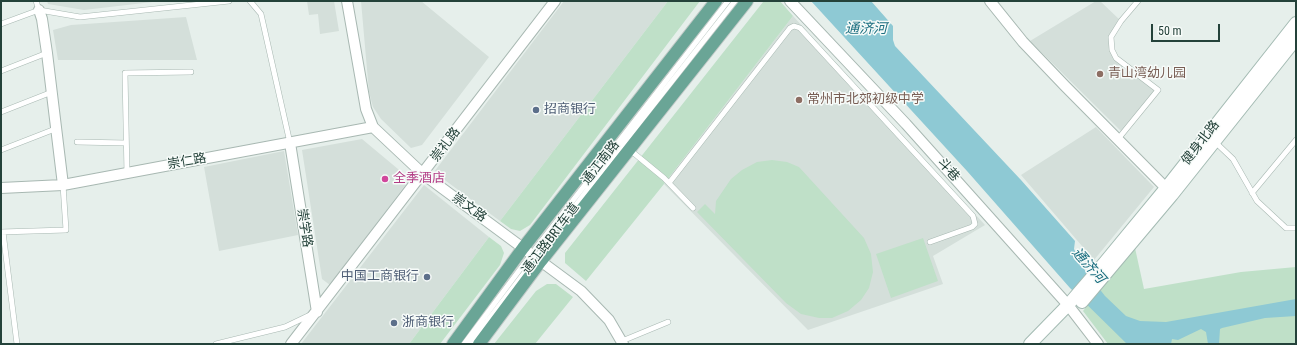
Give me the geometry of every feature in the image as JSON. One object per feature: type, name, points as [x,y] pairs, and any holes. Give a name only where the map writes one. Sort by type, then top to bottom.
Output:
[{"type":"main road","name":"通江南路","points":[[479,344],[533,255],[716,1]]},
{"type":"main road","name":"通江南路","points":[[453,344],[630,150],[747,1]]},
{"type":"main road","name":"健身北路","points":[[1107,266],[1166,188],[1211,139],[1296,23]]},
{"type":"main road","name":"健身北路","points":[[1107,266],[1211,139],[1296,39]]},
{"type":"main road","points":[[1040,344],[1107,266]]},
{"type":"main road","points":[[1030,344],[1071,308]]},
{"type":"street","name":"崇文路","points":[[347,1],[366,109],[373,127],[423,174],[581,291],[609,320],[622,343]]},
{"type":"street","name":"崇礼路","points":[[291,344],[555,1]]},
{"type":"street","name":"斗巷","points":[[790,1],[906,124],[1071,308],[1098,344]]},
{"type":"street","points":[[990,1],[1023,42],[1166,188]]},
{"type":"street","points":[[37,5],[42,19],[47,53],[55,130],[63,185]]},
{"type":"street","name":"崇仁路","points":[[1,188],[63,185],[373,127]]},
{"type":"street","name":"崇学路","points":[[290,143],[317,312]]},
{"type":"lane","points":[[1,24],[37,5],[80,16],[183,3],[229,1]]},
{"type":"lane","points":[[250,1],[261,14],[290,143]]},
{"type":"lane","name":"通江路BRT车道","points":[[464,344],[728,1]]},
{"type":"lane","name":"通江路BRT车道","points":[[470,344],[533,255],[611,159],[735,1]]},
{"type":"lane","points":[[1118,139],[1158,90],[1116,58],[1112,50],[1111,37],[1121,21],[1138,1]]},
{"type":"lane","points":[[669,183],[790,28],[794,26],[800,28],[973,216],[975,224],[972,227],[930,242]]},
{"type":"lane","points":[[1,71],[47,53]]},
{"type":"lane","points":[[127,174],[125,73],[191,72]]},
{"type":"lane","points":[[1,112],[52,92]]},
{"type":"lane","points":[[1,150],[55,130]]},
{"type":"lane","points":[[1211,139],[1232,159],[1257,201],[1286,228],[1296,228]]},
{"type":"lane","points":[[1252,193],[1296,140]]},
{"type":"lane","points":[[77,142],[126,143]]},
{"type":"lane","points":[[630,150],[669,183],[693,208]]},
{"type":"lane","points":[[17,344],[2,232],[66,230],[67,222],[63,185]]},
{"type":"lane","points":[[216,344],[285,327],[317,312]]},
{"type":"lane","points":[[622,343],[668,322]]},
{"type":"shaded area","points":[[47,1],[161,1],[84,10],[48,4]]},
{"type":"shaded area","points":[[307,1],[334,1],[339,31],[320,34],[318,14],[309,15]]},
{"type":"shaded area","points":[[361,1],[421,1],[489,57],[422,145],[411,148],[381,119],[373,107],[369,92]]},
{"type":"shaded area","points":[[564,1],[668,1],[500,221],[434,172]]},
{"type":"shaded area","name":"青山湾幼儿园","points":[[1096,1],[1100,1],[1121,21],[1111,37],[1116,58],[1158,90],[1123,133],[1030,41]]},
{"type":"shaded area","name":"常州市北郊初级中学","points":[[793,16],[985,225],[933,256],[943,284],[808,330],[664,184]]},
{"type":"shaded area","points":[[186,17],[197,60],[58,60],[53,30],[71,25]]},
{"type":"shaded area","points":[[1096,127],[1154,187],[1094,260],[1021,175]]},
{"type":"shaded area","points":[[362,139],[410,179],[330,285],[322,279],[302,150]]},
{"type":"shaded area","points":[[284,151],[298,235],[219,251],[204,167]]},
{"type":"shaded area","points":[[424,185],[489,237],[409,344],[301,344]]},
{"type":"green space","points":[[668,1],[700,1],[530,225],[520,231],[511,229],[500,221]]},
{"type":"green space","points":[[780,1],[793,16],[664,184],[586,281],[565,263],[565,253],[763,2]]},
{"type":"green space","points":[[772,160],[787,162],[799,167],[864,238],[871,254],[873,272],[869,288],[861,300],[848,311],[832,318],[819,318],[801,314],[786,303],[697,212],[705,204],[715,214],[716,201],[731,179],[742,170],[757,162]]},
{"type":"green space","points":[[489,237],[501,246],[504,253],[500,265],[440,344],[409,344]]},
{"type":"green space","points":[[923,238],[938,281],[891,298],[876,254]]},
{"type":"green space","points":[[1135,248],[1144,289],[1241,272],[1296,267],[1296,344],[1108,344],[1083,311]]},
{"type":"green space","points":[[547,284],[556,284],[573,297],[535,344],[494,344],[536,291]]},
{"type":"water","name":"通济河","points":[[811,1],[871,1],[893,26],[893,40],[895,46],[1021,180],[1075,241],[1074,249],[1084,269],[1105,296],[1126,316],[1140,321],[1166,322],[1296,299],[1296,316],[1265,318],[1222,328],[1220,329],[1219,344],[1208,344],[1206,332],[1201,329],[1178,340],[1172,339],[1171,344],[1127,344],[1070,288],[967,171]]},
{"type":"place","name":"青山湾幼儿园","points":[[1100,74]]},
{"type":"place","name":"常州市北郊初级中学","points":[[799,100]]},
{"type":"place","name":"招商银行","points":[[536,110]]},
{"type":"place","name":"全季酒店","points":[[385,179]]},
{"type":"place","name":"中国工商银行","points":[[427,277]]},
{"type":"place","name":"浙商银行","points":[[394,323]]}]
